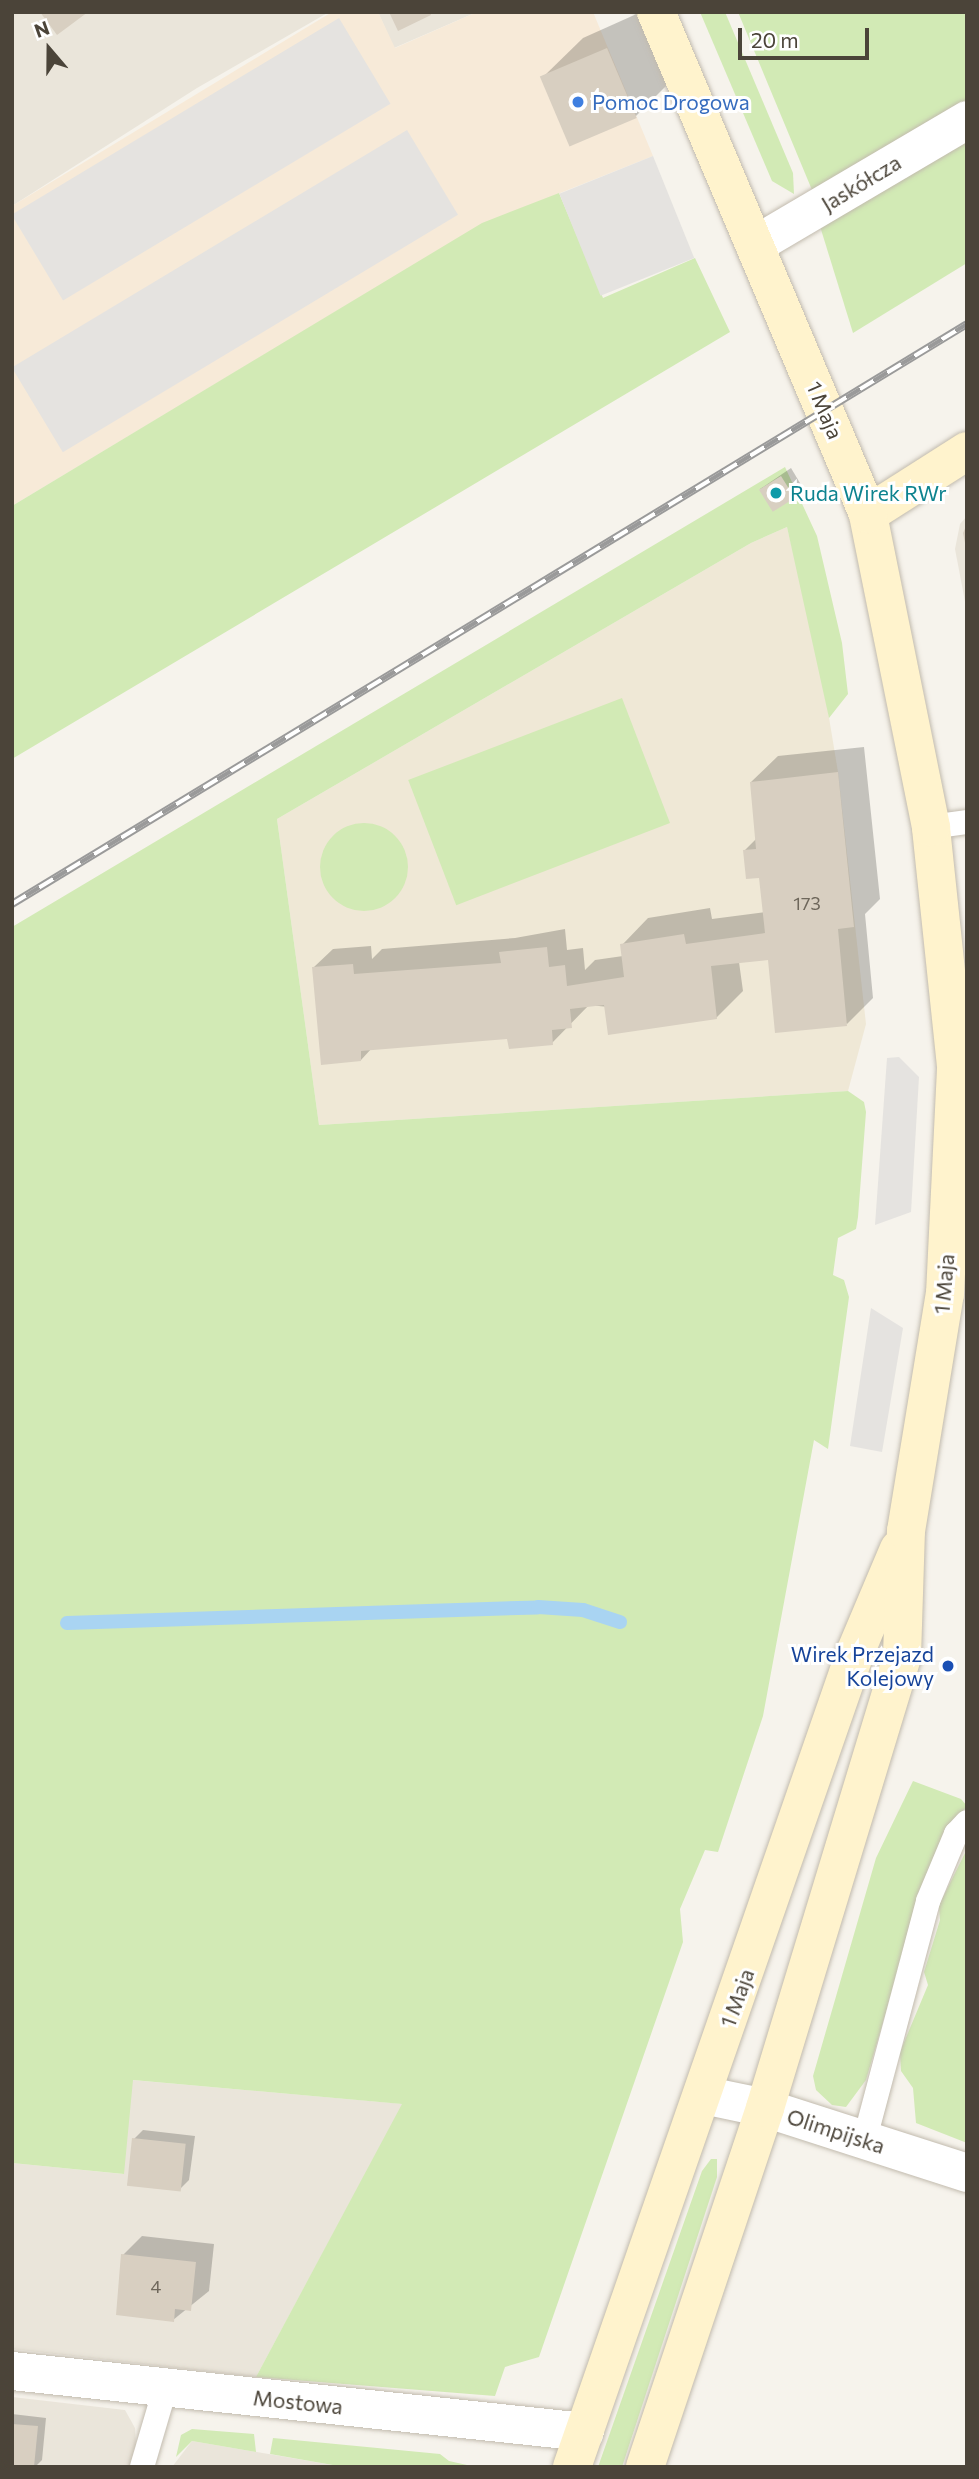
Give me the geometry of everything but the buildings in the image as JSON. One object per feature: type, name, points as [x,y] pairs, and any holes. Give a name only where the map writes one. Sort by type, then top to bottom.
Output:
[{"type":"main road","name":"1 Maja","points":[[645,2467],[765,2108],[899,1668],[904,1635],[906,1531],[933,1391],[958,1199],[949,824],[868,514],[656,12]]},
{"type":"main road","points":[[868,514],[967,451]]},
{"type":"main road","name":"1 Maja","points":[[578,2449],[704,2095],[855,1653],[906,1531]]},
{"type":"street","name":"Jaskółcza","points":[[755,245],[967,120]]},
{"type":"street","name":"Olimpijska","points":[[704,2095],[765,2108],[967,2173]]},
{"type":"street","name":"Mostowa","points":[[12,2371],[165,2389],[578,2449]]},
{"type":"lane","points":[[864,2141],[928,1901],[956,1834],[967,1822]]},
{"type":"lane","points":[[142,2467],[165,2389]]},
{"type":"shaded area","points":[[12,12],[329,12],[197,88],[12,206]]},
{"type":"shaded area","points":[[332,12],[378,12],[395,48],[477,12],[593,12],[653,156],[482,224],[12,506],[12,206]]},
{"type":"shaded area","points":[[378,12],[477,12],[394,48]]},
{"type":"shaded area","points":[[339,18],[391,104],[63,300],[12,214]]},
{"type":"shaded area","points":[[407,130],[458,215],[63,452],[12,367]]},
{"type":"shaded area","points":[[653,156],[694,258],[601,296],[559,194]]},
{"type":"shaded area","points":[[967,516],[967,612],[955,549],[960,524]]},
{"type":"shaded area","points":[[787,527],[820,663],[838,772],[866,1024],[848,1091],[319,1125],[277,819],[751,543]]},
{"type":"shaded area","points":[[899,1057],[919,1077],[911,1212],[875,1225],[887,1058]]},
{"type":"shaded area","points":[[871,1308],[903,1328],[882,1452],[850,1446]]},
{"type":"shaded area","points":[[132,2080],[403,2104],[256,2377],[12,2349],[12,2163],[123,2174]]},
{"type":"shaded area","points":[[12,2397],[125,2410],[135,2428],[136,2446],[129,2467],[12,2467]]},
{"type":"shaded area","points":[[192,2441],[344,2467],[172,2467]]},
{"type":"green space","points":[[700,12],[725,12],[793,173],[794,194],[772,181]]},
{"type":"green space","points":[[738,12],[967,12],[967,108],[812,190]]},
{"type":"green space","points":[[967,128],[967,263],[853,333],[819,223]]},
{"type":"green space","points":[[559,193],[603,298],[695,258],[730,332],[12,759],[12,506],[482,223]]},
{"type":"green space","points":[[785,467],[817,536],[842,643],[848,694],[829,718],[787,527],[751,543],[277,819],[319,1125],[848,1091],[864,1102],[866,1112],[856,1229],[838,1238],[833,1275],[844,1280],[849,1297],[828,1449],[814,1440],[763,1716],[718,1852],[705,1850],[680,1909],[683,1942],[539,2357],[505,2367],[495,2396],[256,2377],[402,2104],[133,2080],[124,2174],[12,2163],[12,927]]},
{"type":"green space","points":[[622,698],[670,823],[456,905],[408,780]]},
{"type":"green space","points":[[364,823],[381,827],[395,836],[404,850],[408,867],[404,884],[395,898],[381,907],[364,911],[347,907],[333,898],[324,884],[320,867],[324,850],[333,836],[347,827]]},
{"type":"green space","points":[[913,1781],[961,1799],[967,1806],[943,1834],[926,1876],[866,2080],[846,2107],[832,2105],[816,2090],[813,2076],[876,1858]]},
{"type":"green space","points":[[967,1849],[967,2143],[916,2123],[913,2088],[901,2071],[900,2052],[928,1985],[924,1972],[940,1920],[939,1905]]},
{"type":"green space","points":[[711,2159],[717,2159],[717,2177],[622,2467],[598,2467],[702,2171]]},
{"type":"green space","points":[[192,2429],[254,2434],[256,2452],[192,2441],[176,2457],[181,2435]]},
{"type":"green space","points":[[273,2438],[440,2454],[449,2461],[476,2467],[344,2467],[270,2454]]},
{"type":"waterway","points":[[67,1623],[538,1607],[583,1610],[620,1622]]},
{"type":"railway","points":[[12,904],[967,324]]},
{"type":"place","name":"Pomoc Drogowa","points":[[578,102]]},
{"type":"place","name":"Ruda Wirek RWr","points":[[776,493]]},
{"type":"place","name":"Wirek Przejazd Kolejowy","points":[[948,1666]]}]
